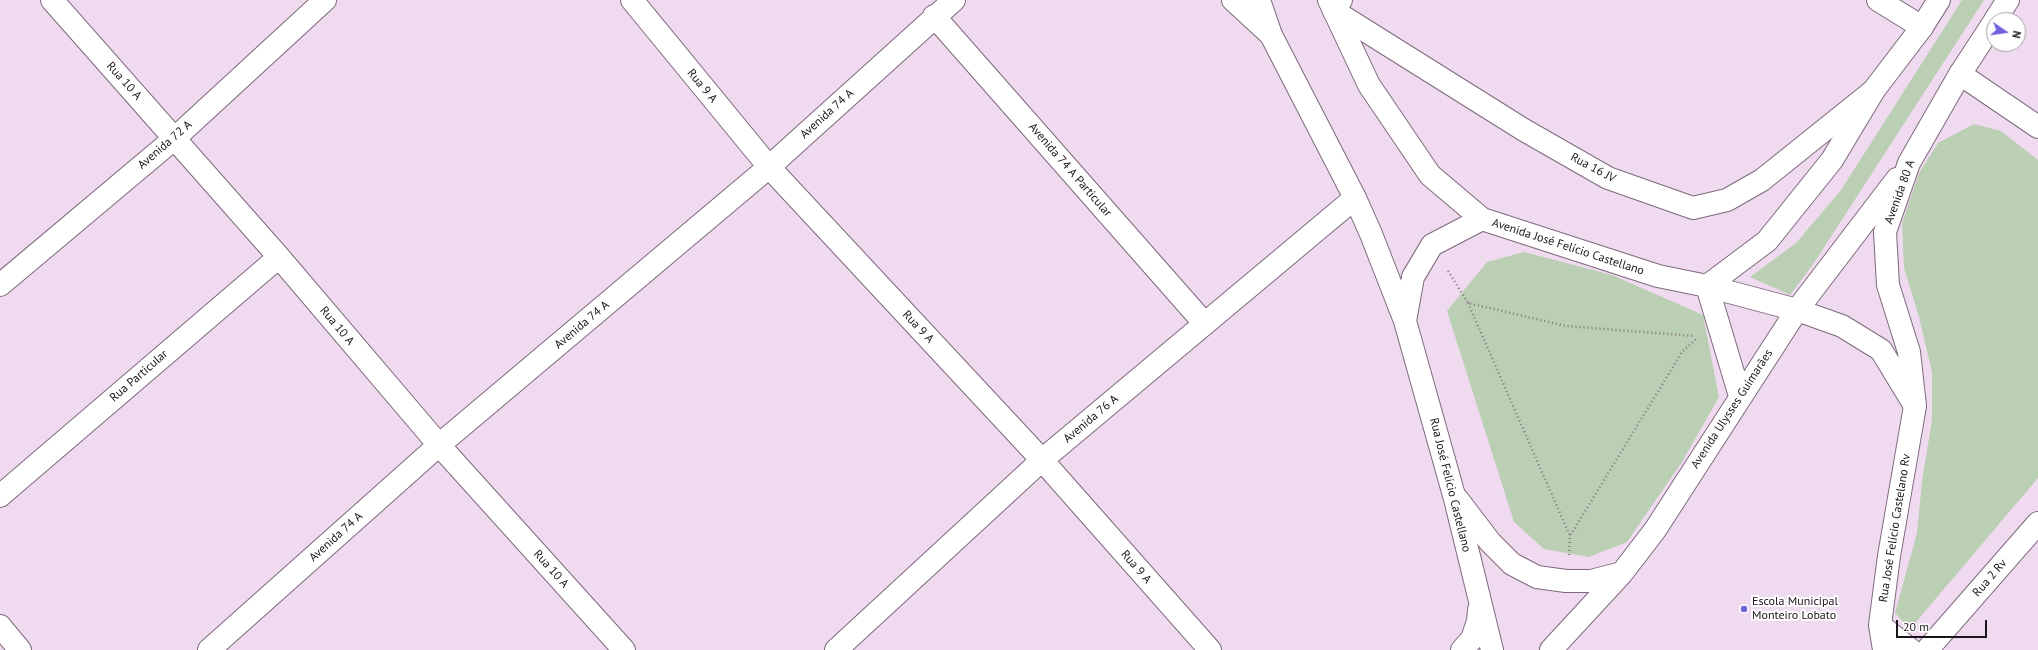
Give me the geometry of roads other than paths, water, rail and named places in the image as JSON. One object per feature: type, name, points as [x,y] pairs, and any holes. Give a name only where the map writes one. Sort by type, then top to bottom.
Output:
[{"type":"street","name":"Rua 10 A","points":[[52,0],[279,257],[439,445],[624,650]]},
{"type":"street","name":"Avenida 72 A","points":[[0,285],[175,138],[325,0]]},
{"type":"street","name":"Rua 9 A","points":[[632,0],[769,167],[1042,460],[1210,650]]},
{"type":"street","name":"Avenida 74 A","points":[[209,650],[439,445],[769,167],[934,16],[954,0]]},
{"type":"street","points":[[1233,0],[1271,35]]},
{"type":"street","points":[[1259,0],[1271,35],[1355,198],[1371,234],[1405,321]]},
{"type":"street","points":[[1878,0],[1922,27]]},
{"type":"street","points":[[1740,396],[1707,286],[1767,241],[1832,160],[1874,90],[1922,27],[1938,0]]},
{"type":"street","name":"Avenida 80 A","points":[[2001,12],[2008,0]]},
{"type":"street","name":"Rua 16 JV","points":[[1335,4],[1448,84],[1608,178],[1693,208],[1727,200],[1762,180],[1874,90]]},
{"type":"street","name":"Avenida José Felício Castellano","points":[[1335,4],[1369,85],[1430,175],[1482,219],[1658,276],[1707,286],[1797,310],[1842,326],[1881,350],[1915,406]]},
{"type":"street","name":"Avenida 74 A Particular","points":[[934,16],[1205,324]]},
{"type":"street","name":"Avenida 80 A","points":[[1915,406],[1909,352],[1888,285],[1885,232],[1909,163],[1960,74],[1986,35]]},
{"type":"street","points":[[1960,74],[2038,127]]},
{"type":"street","name":"Avenida Ulysses Guimarães","points":[[1551,650],[1622,573],[1655,530],[1740,396],[1797,310],[1909,163]]},
{"type":"street","name":"Avenida 76 A","points":[[836,650],[1042,460],[1355,198]]},
{"type":"street","points":[[1405,321],[1413,278],[1432,245],[1482,219]]},
{"type":"street","name":"Rua Particular","points":[[0,496],[279,257]]},
{"type":"street","name":"Rua José Felício Castellano","points":[[1405,321],[1453,493],[1492,650]]},
{"type":"street","name":"Rua José Felício Castelano Rv","points":[[1884,650],[1880,624],[1889,556],[1915,406]]},
{"type":"street","points":[[1453,493],[1490,542],[1512,564],[1537,577],[1566,582],[1591,580],[1622,573]]},
{"type":"street","name":"Rua 2 Rv","points":[[1927,650],[2038,524]]},
{"type":"street","points":[[1462,650],[1472,639],[1478,621],[1479,601]]},
{"type":"street","points":[[1566,650],[1576,623]]},
{"type":"street","points":[[1880,624],[1911,650]]},
{"type":"street","points":[[0,626],[20,650]]},
{"type":"street","points":[[0,648],[4,650]]},
{"type":"place","name":"Escola Municipal Monteiro Lobato","points":[[1744,609]]}]
